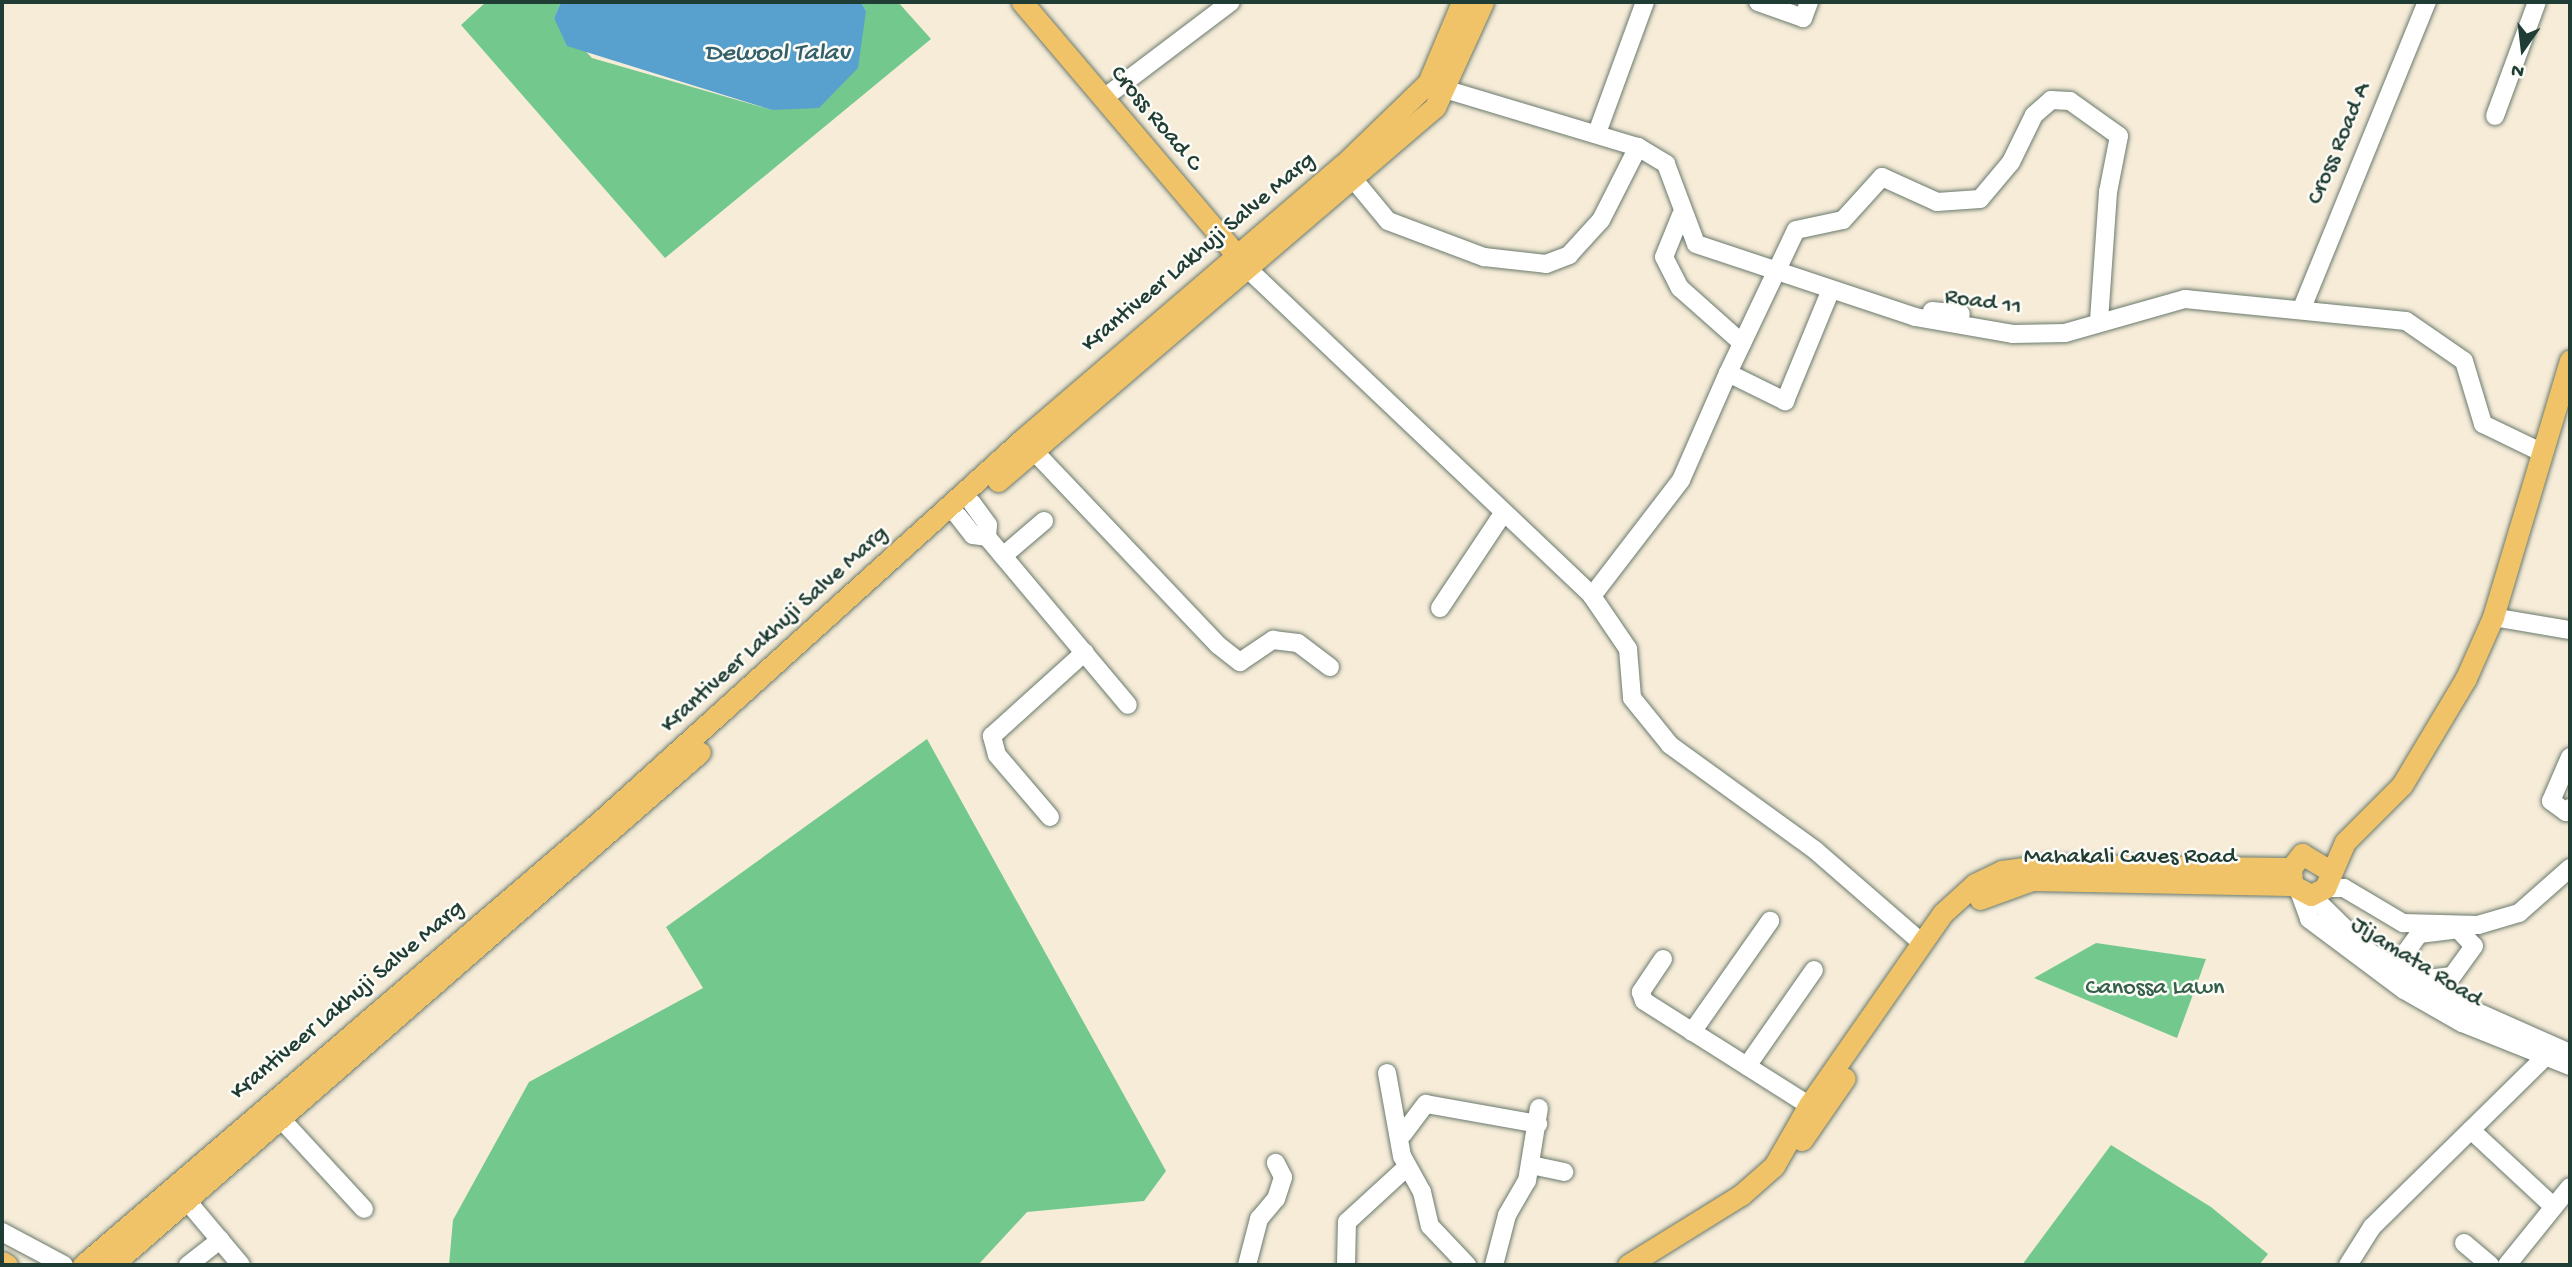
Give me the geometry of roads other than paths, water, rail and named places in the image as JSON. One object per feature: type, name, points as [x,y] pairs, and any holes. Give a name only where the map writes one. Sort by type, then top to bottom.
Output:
[{"type":"main road","name":"Cross Road C","points":[[1021,2],[1242,262]]},
{"type":"main road","name":"Krantiveer Lakhuji Salve Marg","points":[[1435,88],[1462,2]]},
{"type":"main road","name":"Krantiveer Lakhuji Salve Marg","points":[[112,1265],[282,1120],[602,831],[1242,262],[1349,174],[1435,88],[1483,2]]},
{"type":"main road","name":"Krantiveer Lakhuji Salve Marg","points":[[82,1265],[602,831],[1242,262]]},
{"type":"main road","points":[[2308,876],[2402,785],[2466,678],[2493,617],[2541,452],[2566,390],[2570,360]]},
{"type":"main road","name":"Mahakali Caves Road","points":[[1628,1265],[1741,1195],[1786,1149],[1799,1145],[1815,1109],[1922,943],[1975,884],[2022,867],[2308,876]]},
{"type":"main road","name":"Mahakali Caves Road","points":[[1815,1109],[1952,925],[1992,890],[2032,880],[2308,876]]},
{"type":"main road","points":[[2,1262],[7,1265]]},
{"type":"street","points":[[1104,98],[1231,2]]},
{"type":"street","points":[[1597,133],[1645,2]]},
{"type":"street","points":[[1758,2],[1804,18],[1809,2]]},
{"type":"street","name":"Cross Road A","points":[[2302,308],[2427,2]]},
{"type":"street","points":[[2495,116],[2537,2]]},
{"type":"street","name":"Road 11","points":[[1435,88],[1638,147],[1666,164],[1681,215],[1696,244],[1780,271],[1830,292],[1915,317],[2013,334],[2065,333],[2185,299],[2302,308],[2406,321],[2447,344],[2464,361],[2483,425],[2541,452]]},
{"type":"street","points":[[1592,596],[1681,480],[1741,343],[1780,271],[1796,230],[1843,220],[1882,177],[1937,202],[1980,200],[2011,162],[2034,115],[2052,100],[2070,101],[2118,134],[2108,191],[2099,322]]},
{"type":"street","points":[[1349,174],[1388,221],[1484,257],[1546,264],[1569,255],[1601,220],[1638,147]]},
{"type":"street","points":[[2082,300],[2093,293],[2102,196],[2108,191]]},
{"type":"street","points":[[1681,215],[1664,257],[1681,288],[1741,343]]},
{"type":"street","points":[[1242,262],[1592,596],[1628,649],[1632,698],[1670,745],[1815,850],[1922,943]]},
{"type":"street","points":[[1780,271],[1961,314]]},
{"type":"street","points":[[1728,373],[1785,401],[1830,292]]},
{"type":"street","points":[[1033,450],[1225,651],[1240,662],[1273,640],[1298,643],[1330,667]]},
{"type":"street","points":[[965,510],[988,525],[987,537],[1128,705]]},
{"type":"street","points":[[1440,608],[1504,512]]},
{"type":"street","points":[[1003,556],[1044,520]]},
{"type":"street","points":[[2493,617],[2570,630]]},
{"type":"street","points":[[1050,817],[997,755],[992,736],[1085,652]]},
{"type":"street","points":[[2570,757],[2551,800],[2566,813],[2570,808]]},
{"type":"street","points":[[2308,876],[2344,888],[2403,923],[2424,928],[2458,929],[2474,946],[2446,980],[2416,977],[2406,952],[2424,928],[2504,920],[2570,868]]},
{"type":"street","name":"Jijamata Road","points":[[2308,876],[2369,952],[2557,1053],[2570,1066]]},
{"type":"street","name":"Jijamata Road","points":[[2308,876],[2309,919],[2356,957],[2462,1023],[2557,1053]]},
{"type":"street","points":[[1692,1032],[1770,921]]},
{"type":"street","points":[[1663,959],[1641,997],[1815,1109]]},
{"type":"street","points":[[1747,1066],[1814,970]]},
{"type":"street","points":[[2348,1265],[2372,1227],[2471,1130],[2557,1053]]},
{"type":"street","points":[[1387,1073],[1403,1134],[1406,1168],[1423,1192],[1430,1226],[1467,1265]]},
{"type":"street","points":[[1403,1134],[1426,1104],[1539,1116],[1531,1165],[1507,1215],[1494,1265]]},
{"type":"street","points":[[282,1120],[364,1209]]},
{"type":"street","points":[[2471,1130],[2554,1207]]},
{"type":"street","points":[[1248,1265],[1259,1219],[1276,1199],[1283,1177],[1276,1163]]},
{"type":"street","points":[[1531,1165],[1564,1172]]},
{"type":"street","points":[[1346,1265],[1347,1222],[1406,1168]]},
{"type":"street","points":[[2507,1265],[2570,1187]]},
{"type":"street","points":[[188,1202],[241,1265]]},
{"type":"street","points":[[2,1232],[64,1265]]},
{"type":"street","points":[[188,1265],[220,1240]]},
{"type":"street","points":[[2464,1243],[2490,1265]]},
{"type":"water","name":"Dewool Talav","points":[[561,2],[861,2],[866,11],[858,68],[819,108],[772,110],[567,46],[554,18]]},
{"type":"park label","name":"Canossa Lawn","points":[[2155,989]]}]
